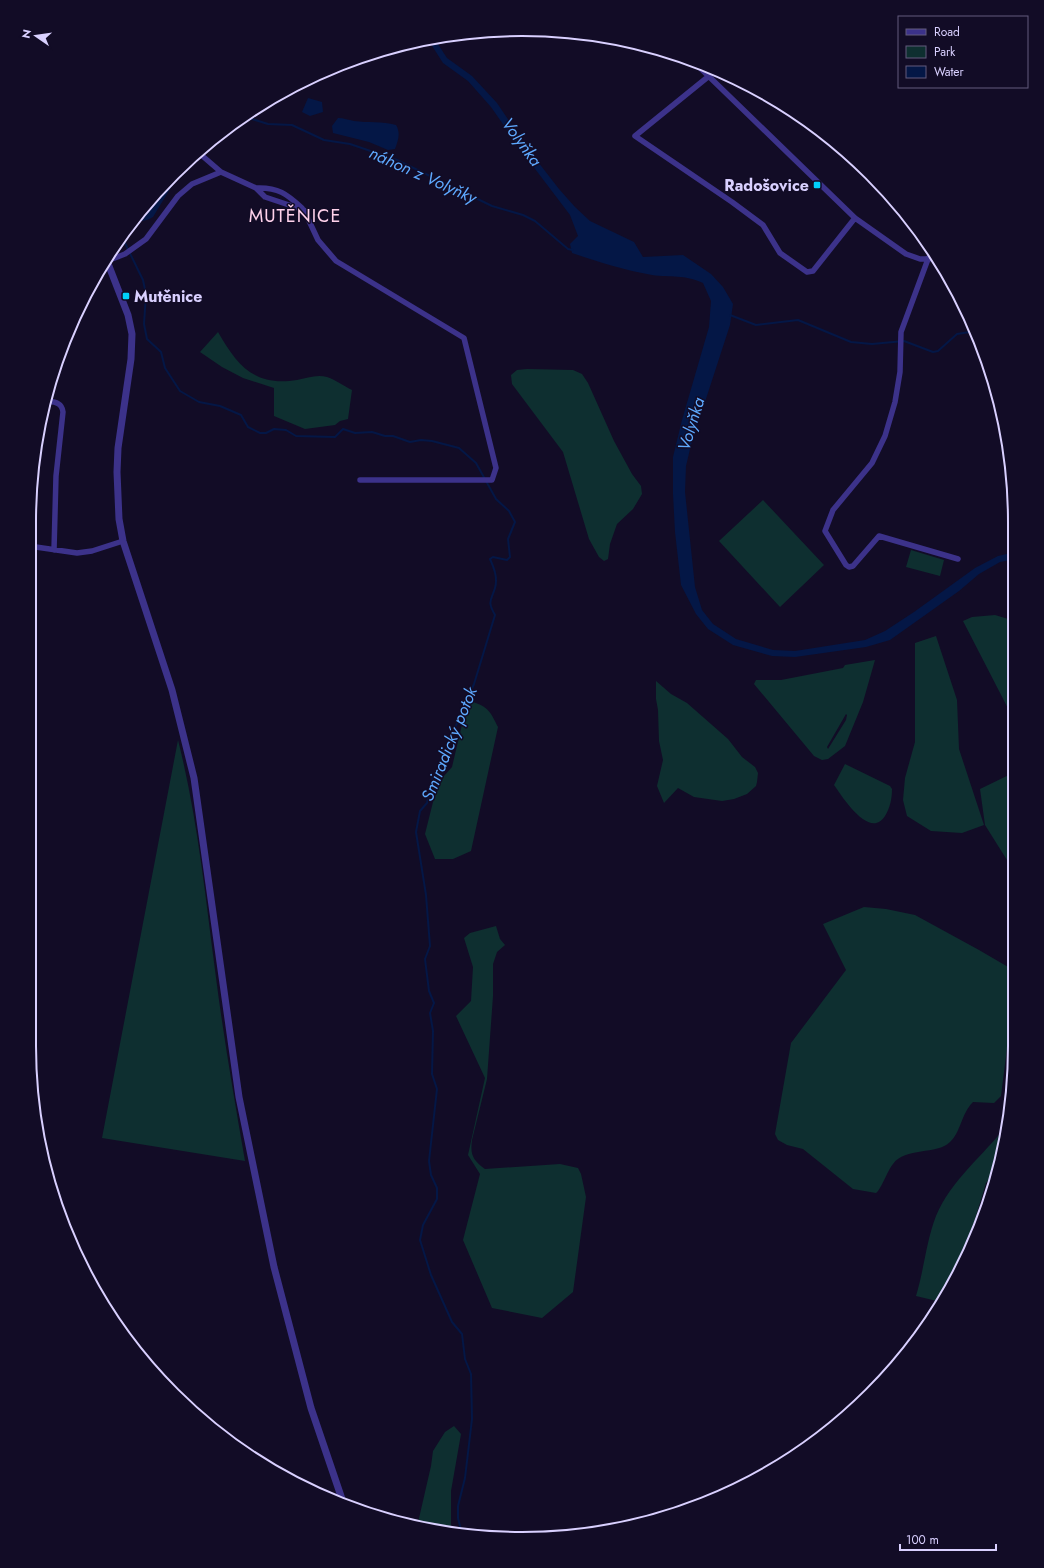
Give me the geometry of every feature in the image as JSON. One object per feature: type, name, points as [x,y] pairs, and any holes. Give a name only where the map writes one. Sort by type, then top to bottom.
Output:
[{"type":"street","points":[[704,72],[855,218],[906,254],[920,259],[928,259],[901,332],[900,372],[896,402],[885,436],[872,463],[833,510],[825,531],[846,565],[849,566],[853,566],[879,536],[958,559]]},
{"type":"street","points":[[709,76],[635,136],[763,225],[780,253],[807,272],[813,271],[855,218]]},
{"type":"street","points":[[203,156],[221,172],[256,188],[265,197],[304,210]]},
{"type":"street","points":[[114,258],[132,250],[146,239],[178,196],[192,184],[221,172]]},
{"type":"street","points":[[256,188],[269,188],[287,194],[304,210],[318,240],[336,261],[464,338],[496,468],[492,480],[360,480]]},
{"type":"street","points":[[109,266],[128,315],[132,334],[131,359],[118,448],[118,500],[123,541],[172,690],[194,778],[239,1097],[269,1244],[311,1408],[341,1497]]},
{"type":"street","points":[[51,402],[61,405],[63,412],[56,476],[54,550]]},
{"type":"street","points":[[36,547],[78,553],[92,551],[123,541]]},
{"type":"green space","points":[[218,332],[240,364],[258,377],[282,381],[323,376],[352,390],[348,419],[340,421],[335,425],[305,429],[274,416],[274,388],[243,378],[222,367],[200,352]]},
{"type":"green space","points":[[517,370],[573,370],[582,374],[588,383],[614,441],[632,474],[641,486],[642,494],[633,509],[617,524],[610,544],[608,559],[604,561],[599,557],[589,539],[563,452],[512,384],[511,375]]},
{"type":"green space","points":[[763,500],[824,565],[780,607],[719,541]]},
{"type":"green space","points":[[911,550],[944,560],[940,576],[906,567]]},
{"type":"green space","points":[[995,615],[1008,619],[1008,708],[963,621],[972,617]]},
{"type":"green space","points":[[936,636],[957,700],[959,749],[984,825],[962,833],[931,831],[907,816],[903,800],[905,778],[915,742],[915,643]]},
{"type":"green space","points":[[875,660],[863,702],[845,746],[828,759],[822,760],[814,756],[754,684],[756,680],[781,680],[843,668],[845,665]],"holes":[[[846,714],[846,720],[828,749],[827,747]]]},
{"type":"green space","points":[[656,681],[671,694],[687,703],[728,739],[742,757],[755,767],[758,773],[756,786],[747,794],[734,799],[722,801],[694,797],[678,788],[664,803],[657,786],[663,760],[659,741]]},
{"type":"green space","points":[[473,702],[483,706],[489,711],[498,727],[471,851],[453,859],[435,859],[425,834],[434,798],[444,776],[452,767],[465,712]]},
{"type":"green space","points":[[178,740],[185,768],[195,825],[229,1066],[245,1161],[102,1138]]},
{"type":"green space","points":[[845,764],[890,786],[892,789],[888,810],[879,822],[872,823],[857,814],[834,785]]},
{"type":"green space","points":[[1008,775],[1008,862],[985,825],[980,789]]},
{"type":"green space","points":[[864,907],[886,909],[915,915],[1008,967],[1008,1040],[1001,1096],[994,1103],[973,1102],[966,1112],[954,1138],[944,1146],[937,1149],[905,1155],[898,1159],[891,1167],[876,1193],[853,1189],[803,1149],[787,1145],[778,1140],[775,1134],[791,1043],[846,970],[823,924]]},
{"type":"green space","points":[[496,926],[500,939],[505,945],[497,952],[493,964],[493,996],[487,1079],[472,1140],[473,1157],[485,1169],[560,1164],[578,1168],[581,1174],[586,1197],[573,1292],[542,1318],[492,1308],[463,1240],[480,1174],[468,1155],[485,1078],[456,1016],[471,1001],[473,967],[464,938],[470,933]]},
{"type":"green space","points":[[1000,1133],[989,1180],[986,1183],[971,1232],[958,1261],[936,1301],[916,1296],[927,1246],[936,1216],[942,1203],[968,1168]]},
{"type":"green space","points":[[454,1426],[461,1434],[451,1491],[451,1527],[418,1521],[433,1451],[445,1432]]},
{"type":"water","name":"Volyňka","points":[[437,43],[447,58],[472,76],[497,103],[528,149],[559,189],[590,221],[634,242],[643,257],[683,255],[711,274],[723,287],[733,304],[730,325],[691,445],[686,466],[685,492],[695,587],[702,610],[713,624],[736,639],[773,650],[795,651],[865,640],[885,631],[975,568],[998,556],[1008,554],[1008,560],[1000,562],[979,574],[959,591],[890,640],[866,647],[795,657],[772,656],[733,645],[708,629],[696,614],[681,585],[675,532],[673,494],[673,457],[682,420],[709,327],[711,301],[703,283],[684,277],[659,276],[631,271],[572,253],[570,244],[578,236],[570,215],[523,153],[491,107],[468,81],[443,63],[431,44]]},
{"type":"water","points":[[308,98],[322,102],[323,112],[310,116],[302,112]]},
{"type":"water","points":[[338,118],[396,125],[399,134],[395,149],[388,150],[369,142],[333,133],[332,126]]},
{"type":"water","points":[[173,183],[153,217],[140,221]]},
{"type":"waterway","name":"náhon z Volyňky","points":[[251,118],[268,124],[292,125],[324,140],[350,144],[397,160],[492,206],[523,215],[535,221],[568,249],[573,250]]},
{"type":"waterway","name":"Smiradický potok","points":[[125,242],[143,280],[146,294],[144,324],[147,339],[161,352],[165,368],[180,391],[199,402],[220,406],[241,415],[248,427],[260,433],[266,433],[274,429],[286,430],[296,436],[335,437],[343,429],[355,433],[372,432],[385,436],[393,436],[410,442],[421,440],[432,441],[459,448],[476,463],[496,499],[509,511],[515,522],[508,539],[510,557],[507,560],[493,557],[490,559],[496,577],[496,584],[490,604],[495,615],[474,684],[447,746],[440,772],[433,776],[427,803],[420,811],[416,832],[426,895],[430,946],[425,959],[429,991],[434,1003],[430,1013],[433,1031],[432,1074],[437,1089],[429,1161],[431,1175],[437,1188],[437,1199],[423,1225],[420,1240],[431,1275],[452,1322],[462,1334],[465,1359],[471,1374],[472,1419],[465,1478],[458,1506],[458,1518],[461,1528]]},
{"type":"waterway","points":[[730,315],[756,325],[798,320],[851,342],[872,344],[904,341],[933,352],[938,351],[957,334],[969,332]]},
{"type":"place","name":"Radošovice","points":[[817,185]]},
{"type":"place","name":"Mutěnice","points":[[126,296]]},
{"type":"district","name":"MUTĚNICE","points":[[295,216]]}]
